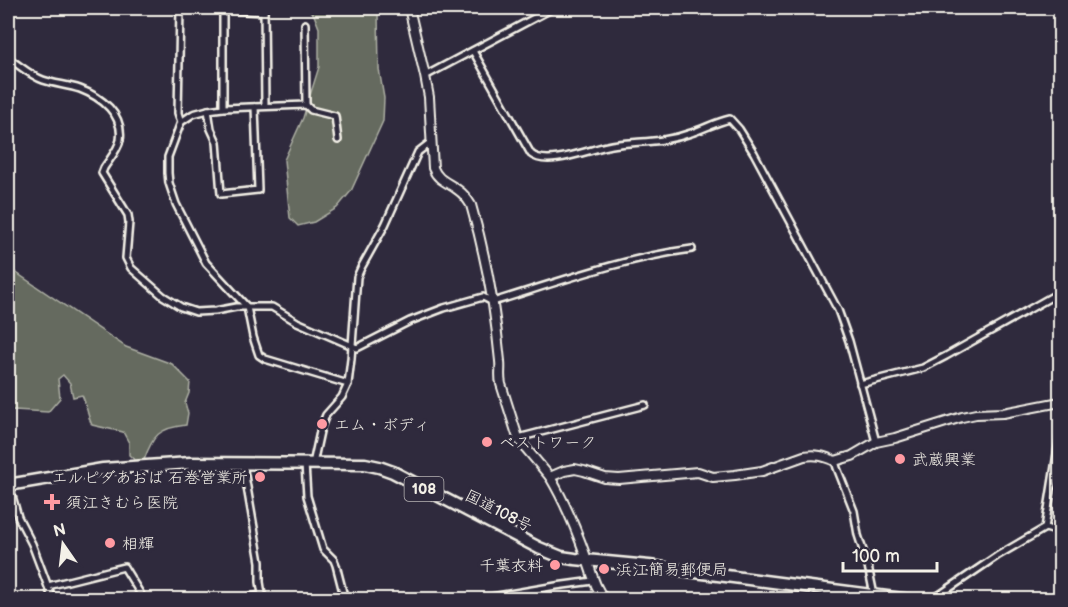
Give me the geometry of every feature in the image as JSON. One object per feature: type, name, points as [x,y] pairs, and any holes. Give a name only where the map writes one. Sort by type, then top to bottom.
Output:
[{"type":"highway","name":"国道108号","points":[[8,485],[104,469],[190,463],[365,464],[393,472],[549,553],[561,557],[650,566],[910,600]]},
{"type":"street","points":[[180,8],[178,114],[182,122]]},
{"type":"street","points":[[195,8],[264,10],[265,106]]},
{"type":"street","points":[[409,8],[425,76],[431,118],[433,168],[441,180],[458,190],[471,205],[486,260],[501,364],[499,375],[518,438],[550,477],[563,498],[594,581],[605,600]]},
{"type":"street","points":[[425,76],[553,8]]},
{"type":"street","points":[[223,9],[223,108]]},
{"type":"street","points":[[305,24],[306,105],[311,110],[335,116],[338,140]]},
{"type":"street","points":[[473,51],[535,158],[576,155],[611,145],[659,141],[691,133],[730,119],[740,129],[754,153],[838,310],[849,340],[876,442]]},
{"type":"street","points":[[8,58],[41,80],[78,88],[107,105],[117,115],[120,142],[102,173],[128,215],[126,258],[131,268],[163,296],[181,308],[196,312],[272,307],[297,322],[357,348],[410,321],[444,308],[483,297],[492,302],[596,270],[692,249]]},
{"type":"street","points":[[306,105],[223,108],[193,114],[182,122],[168,158],[169,183],[176,204],[206,263],[247,307],[259,355],[265,359],[348,384]]},
{"type":"street","points":[[208,110],[217,142],[221,194],[258,190],[255,106]]},
{"type":"street","points":[[345,600],[336,565],[323,549],[307,496],[309,464],[326,415],[342,397],[348,384],[357,277],[385,225],[418,152],[431,142]]},
{"type":"street","points":[[860,384],[922,368],[1060,292]]},
{"type":"street","points":[[550,477],[564,471],[575,470],[605,478],[619,479],[698,472],[713,477],[749,474],[813,454],[835,461],[852,456],[876,442],[976,414],[1003,413],[1060,402]]},
{"type":"street","points":[[518,438],[645,405]]},
{"type":"street","points":[[1045,528],[1060,435]]},
{"type":"street","points":[[835,461],[854,511],[874,597]]},
{"type":"street","points":[[237,600],[262,597],[260,562],[243,464]]},
{"type":"street","points":[[8,485],[18,517],[32,544],[53,600]]},
{"type":"street","points":[[932,600],[997,556],[1045,528],[1060,532]]},
{"type":"street","points":[[48,586],[124,567],[143,598],[155,600]]},
{"type":"street","points":[[474,600],[594,581]]},
{"type":"green space","points":[[307,8],[373,8],[378,13],[379,69],[384,98],[383,121],[351,191],[337,208],[314,222],[298,226],[290,218],[284,160],[303,118],[319,67],[319,28],[314,15]]},
{"type":"green space","points":[[8,271],[15,272],[126,347],[172,364],[190,382],[185,403],[188,413],[186,425],[169,428],[158,434],[144,460],[137,462],[129,455],[129,443],[123,432],[92,425],[82,395],[73,397],[70,383],[63,375],[58,379],[60,398],[48,412],[8,411]]},
{"type":"place","name":"エム・ボディ","points":[[322,424]]},
{"type":"place","name":"ベストワーク","points":[[487,442]]},
{"type":"place","name":"武蔵興業","points":[[900,459]]},
{"type":"place","name":"エルピダあおば 石巻営業所","points":[[260,477]]},
{"type":"place","name":"須江きむら医院","points":[[52,502]]},
{"type":"place","name":"相輝","points":[[110,543]]},
{"type":"place","name":"千葉衣料","points":[[555,565]]},
{"type":"place","name":"浜江簡易郵便局","points":[[604,569]]}]
